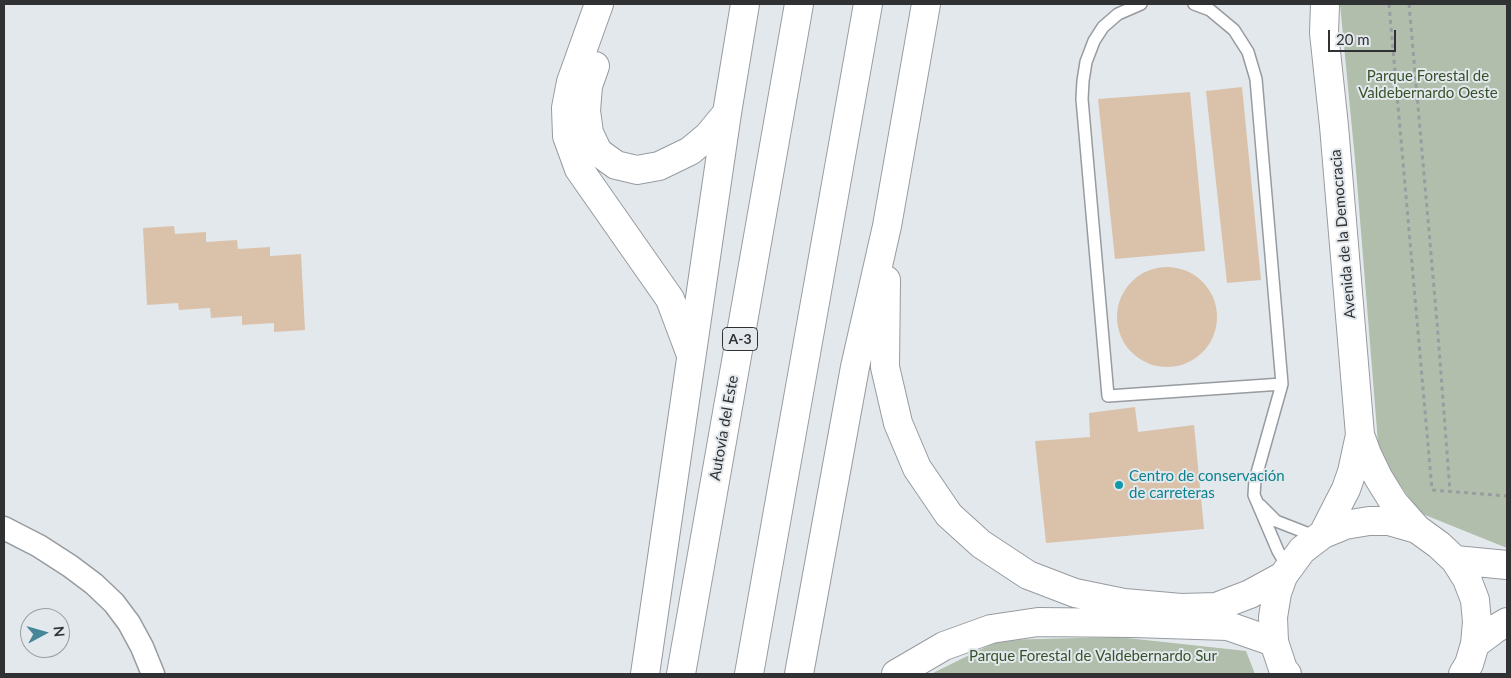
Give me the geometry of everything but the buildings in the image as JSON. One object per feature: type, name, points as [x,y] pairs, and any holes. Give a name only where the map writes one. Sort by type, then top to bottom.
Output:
[{"type":"main road","points":[[599,4],[571,82],[566,108],[567,136],[580,169],[670,299],[692,359]]},
{"type":"main road","points":[[617,4],[588,86],[586,111],[589,133],[598,152],[616,165],[636,170],[659,166],[690,151],[708,136],[727,113]]},
{"type":"main road","points":[[645,674],[727,113],[745,4]]},
{"type":"main road","name":"Autovía del Este","points":[[681,674],[799,4]]},
{"type":"main road","points":[[749,674],[868,4]]},
{"type":"main road","points":[[800,674],[855,367],[887,226],[926,4]]},
{"type":"main road","name":"Avenida de la Democracia","points":[[1315,4],[1324,33]]},
{"type":"main road","name":"Avenida de la Democracia","points":[[1321,536],[1346,489],[1352,472],[1360,435],[1335,135],[1324,33],[1324,4]]},
{"type":"main road","points":[[887,226],[885,367],[898,423],[917,468],[949,515],[981,544],[1028,575],[1075,593],[1124,603],[1181,608],[1216,607],[1250,594],[1286,572]]},
{"type":"main road","name":"Avenida de la Democracia","points":[[1360,435],[1378,477],[1394,503],[1417,529]]},
{"type":"main road","points":[[1287,674],[1283,669],[1274,642],[1273,617],[1277,593],[1286,572],[1302,550],[1321,536],[1345,525],[1369,521],[1389,522],[1417,529],[1439,545],[1455,560],[1468,579],[1475,600],[1477,622],[1475,644],[1464,674]]},
{"type":"main road","points":[[1455,560],[1507,565]]},
{"type":"main road","points":[[896,674],[944,646],[991,629],[1038,622],[1134,622],[1228,626],[1274,642]]},
{"type":"main road","points":[[1475,644],[1507,622]]},
{"type":"street","points":[[4,528],[39,546],[70,566],[94,584],[114,603],[129,622],[138,638],[153,674]]},
{"type":"lane","points":[[1141,4],[1118,14],[1103,27],[1094,41],[1086,62],[1083,81],[1082,99],[1108,396],[1282,384]]},
{"type":"lane","points":[[1194,4],[1210,10],[1234,30],[1248,52],[1256,79],[1282,384],[1255,480],[1254,495],[1286,572]]},
{"type":"lane","points":[[1258,503],[1276,521],[1321,536]]},
{"type":"path","points":[[1389,4],[1432,490],[1507,496]]},
{"type":"path","points":[[1409,4],[1450,492]]},
{"type":"green space","name":"Parque Forestal de Valdebernardo Oeste","points":[[1340,4],[1507,4],[1507,548],[1420,513],[1379,455],[1356,170]]},
{"type":"green space","name":"Parque Forestal de Valdebernardo Sur","points":[[1118,637],[1246,651],[1255,674],[931,674],[1000,640]]},
{"type":"place","name":"Centro de conservación de carreteras","points":[[1119,485]]}]
